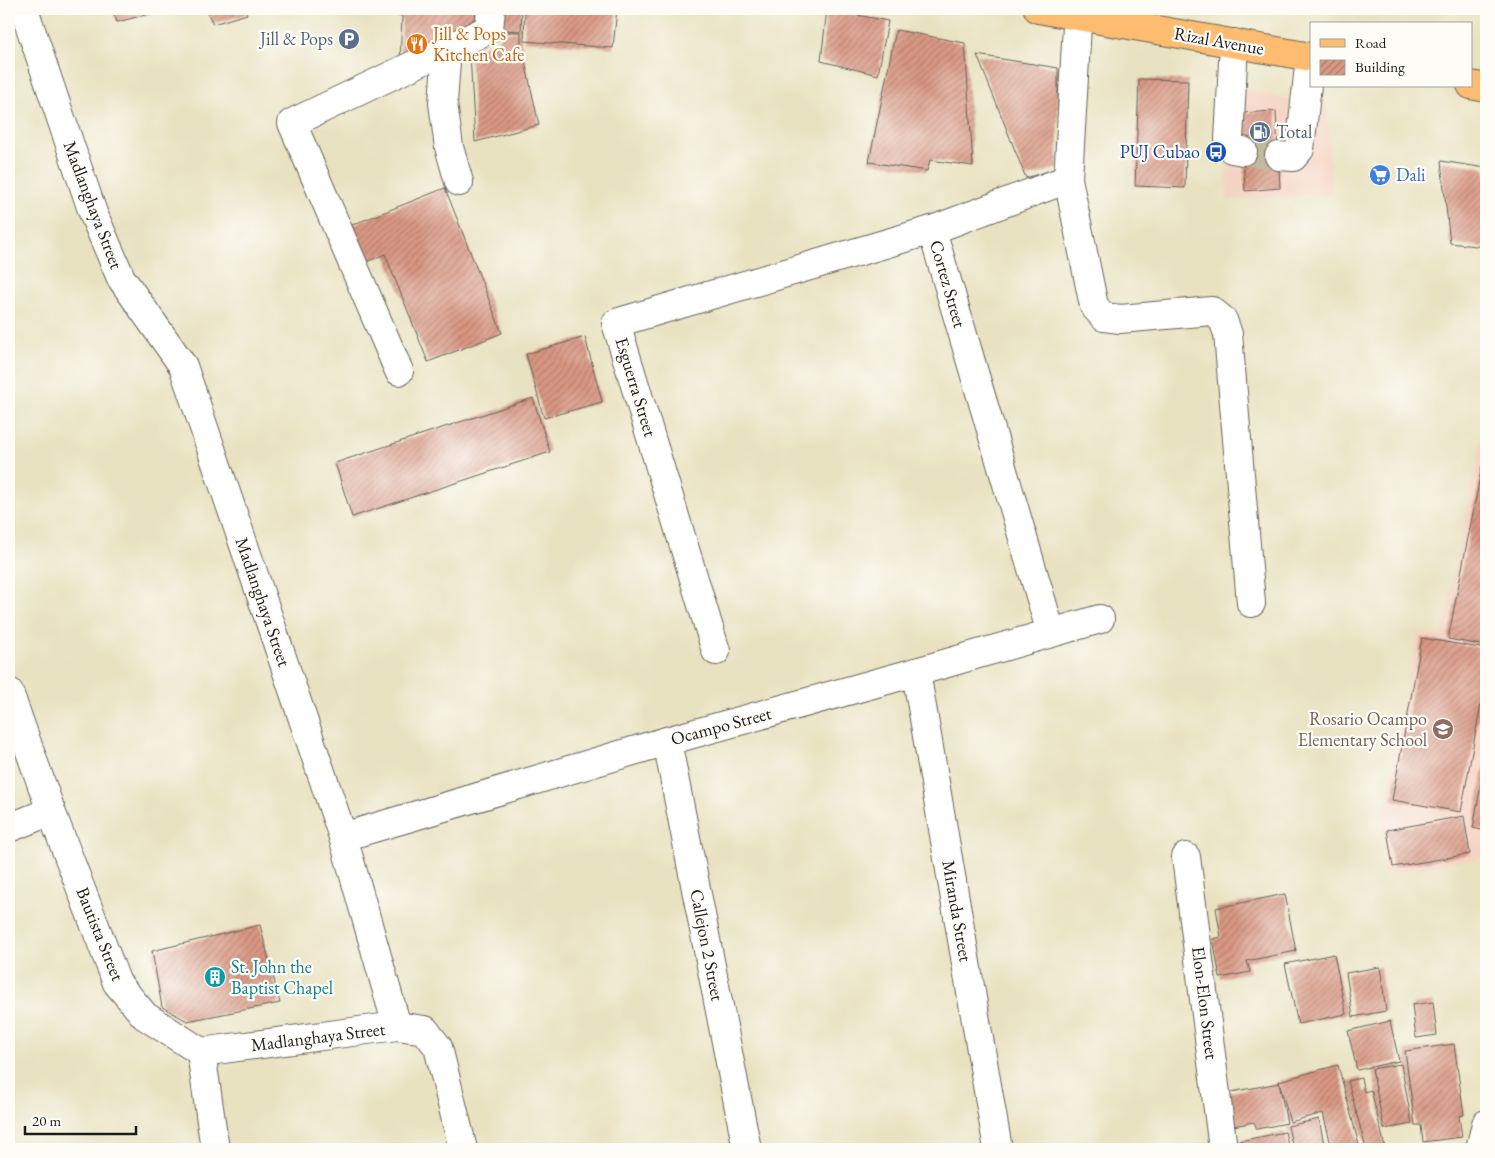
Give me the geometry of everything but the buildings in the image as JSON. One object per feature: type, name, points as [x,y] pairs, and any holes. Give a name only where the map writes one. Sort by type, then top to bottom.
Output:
[{"type":"main road","name":"Rizal Avenue","points":[[1038,9],[1078,12],[1310,57]]},
{"type":"main road","points":[[1472,85],[1486,88]]},
{"type":"street","name":"Madlanghaya Street","points":[[24,9],[93,214],[121,278],[183,366],[342,837],[397,1026],[201,1052]]},
{"type":"street","points":[[399,371],[292,123],[489,29],[491,9]]},
{"type":"street","points":[[1078,12],[1068,179],[1094,306],[1104,317],[1120,319],[1212,311],[1223,320],[1228,334],[1251,603]]},
{"type":"street","points":[[1234,43],[1228,140],[1232,150],[1243,151]]},
{"type":"street","points":[[447,48],[443,103],[449,147],[459,182]]},
{"type":"street","points":[[1279,156],[1294,157],[1300,148],[1310,57]]},
{"type":"street","name":"Cortez Street","points":[[1051,632],[932,230],[1068,179]]},
{"type":"street","name":"Esguerra Street","points":[[716,651],[616,323],[932,230]]},
{"type":"street","name":"Ocampo Street","points":[[342,837],[667,741],[1100,619]]},
{"type":"street","name":"Miranda Street","points":[[916,672],[998,1149]]},
{"type":"street","name":"Bautista Street","points":[[9,692],[51,811],[118,983],[145,1016],[201,1052]]},
{"type":"street","name":"Callejon 2 Street","points":[[667,741],[747,1149]]},
{"type":"street","points":[[9,828],[51,811]]},
{"type":"street","name":"Elon-Elon Street","points":[[1186,857],[1223,1149]]},
{"type":"street","points":[[397,1026],[425,1030],[438,1047],[463,1149]]},
{"type":"street","points":[[201,1052],[215,1149]]},
{"type":"street","points":[[1480,1149],[1486,1124]]},
{"type":"shaded area","points":[[1225,86],[1328,107],[1331,193],[1227,200]]},
{"type":"shaded area","name":"Rosario Ocampo Elementary School","points":[[1486,415],[1486,857],[1385,874],[1383,821],[1418,633],[1442,637]]},
{"type":"tunnel","points":[[1243,151],[1279,156]]},
{"type":"place","name":"Jill & Pops","points":[[349,39]]},
{"type":"place","name":"Jill & Pops Kitchen Cafe","points":[[417,44]]},
{"type":"place","name":"Total","points":[[1260,132]]},
{"type":"place","name":"PUJ Cubao","points":[[1216,152]]},
{"type":"place","name":"Dali","points":[[1380,175]]},
{"type":"place","name":"Rosario Ocampo Elementary School","points":[[1443,729]]},
{"type":"place","name":"St. John the Baptist Chapel","points":[[215,977]]}]
